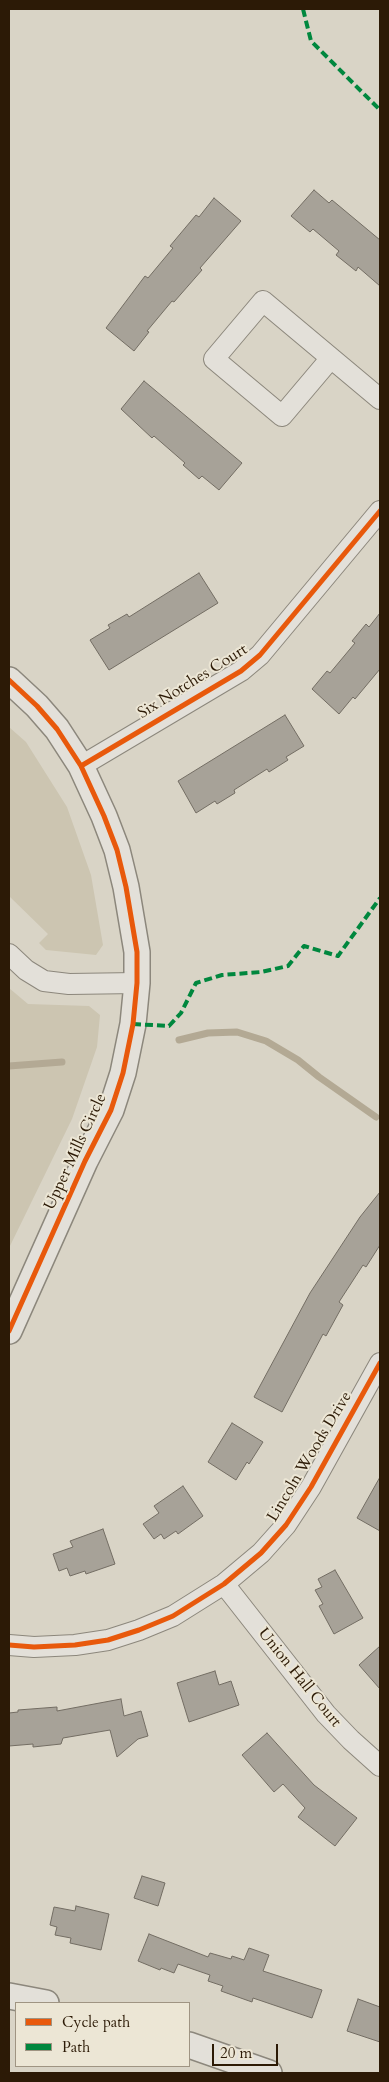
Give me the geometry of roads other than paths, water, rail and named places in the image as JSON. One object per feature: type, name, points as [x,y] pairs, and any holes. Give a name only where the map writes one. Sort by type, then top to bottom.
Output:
[{"type":"street","points":[[331,358],[282,416],[214,359],[263,301],[380,399]]},
{"type":"street","name":"Six Notches Court","points":[[81,766],[240,671],[260,655],[380,510]]},
{"type":"street","name":"Upper Mills Circle","points":[[9,680],[37,706],[57,729],[81,766],[117,850],[133,920],[137,952],[137,983],[133,1024],[111,1110],[81,1170],[9,1332]]},
{"type":"street","points":[[9,954],[26,970],[44,981],[69,984],[137,983]]},
{"type":"street","name":"Lincoln Woods Drive","points":[[9,1645],[34,1647],[75,1645],[108,1640],[173,1616],[224,1584],[261,1553],[286,1525],[311,1487],[380,1364]]},
{"type":"street","name":"Union Hall Court","points":[[224,1584],[326,1714],[380,1766]]},
{"type":"street","points":[[9,1996],[41,2002]]},
{"type":"street","points":[[190,2045],[269,2073]]},
{"type":"waterway","points":[[179,1040],[208,1033],[237,1032],[266,1041],[298,1060],[376,1117]]},
{"type":"waterway","points":[[9,1066],[62,1062]]}]
